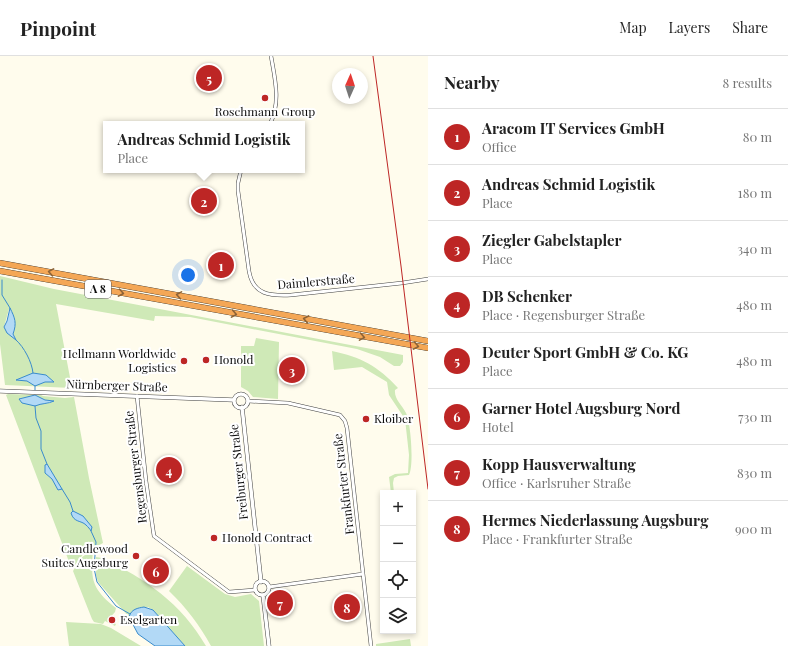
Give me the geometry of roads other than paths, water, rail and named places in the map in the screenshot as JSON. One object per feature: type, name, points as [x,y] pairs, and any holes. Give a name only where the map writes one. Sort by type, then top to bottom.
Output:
[{"type":"highway","name":"A 8","points":[[0,263],[426,340]]},
{"type":"highway","name":"A 8","points":[[0,271],[428,348]]},
{"type":"street","points":[[271,121],[277,98],[272,56]]},
{"type":"street","name":"Daimlerstraße","points":[[240,173],[238,191],[249,271],[252,283],[262,292],[275,295],[291,295],[402,283],[428,278]]},
{"type":"street","name":"Nürnberger Straße","points":[[0,391],[234,400]]},
{"type":"street","points":[[240,394],[245,395],[248,401],[246,405],[242,407],[237,406],[234,400],[236,396],[240,394]]},
{"type":"street","name":"Regensburger Straße","points":[[138,396],[146,481],[154,536],[229,592],[256,590]]},
{"type":"street","name":"Frankfurter Straße","points":[[248,401],[288,403],[343,417],[347,428],[372,646]]},
{"type":"street","name":"Freiburger Straße","points":[[242,407],[261,582]]},
{"type":"street","points":[[269,587],[363,574]]},
{"type":"street","points":[[261,582],[267,583],[269,587],[268,593],[263,595],[258,593],[256,590],[257,584],[261,582]]},
{"type":"street","points":[[263,595],[269,646]]},
{"type":"water","points":[[10,308],[15,321],[13,334],[16,340],[7,333],[4,327]]},
{"type":"water","points":[[33,373],[46,375],[54,382],[45,382],[35,386],[27,381],[16,380]]},
{"type":"water","points":[[35,395],[45,400],[54,401],[35,406],[22,403],[19,399]]},
{"type":"water","points":[[47,464],[62,489],[58,490],[52,479],[45,473],[45,465]]},
{"type":"water","points":[[73,511],[83,516],[92,527],[91,531],[84,523],[76,520],[72,516],[71,513]]},
{"type":"water","points":[[144,607],[153,610],[185,646],[155,646],[138,634],[129,617],[130,614],[137,608]]},
{"type":"waterway","points":[[2,280],[2,295],[10,308]]},
{"type":"waterway","points":[[16,340],[27,355],[33,373]]},
{"type":"waterway","points":[[35,386],[35,391]]},
{"type":"waterway","points":[[35,406],[36,418],[41,431],[41,449],[47,464]]},
{"type":"waterway","points":[[62,489],[70,502],[73,511]]},
{"type":"waterway","points":[[91,531],[96,542],[94,568],[97,582],[116,606],[130,614]]},
{"type":"railway","points":[[373,56],[401,266],[428,489]]},
{"type":"place","name":"Deuter Sport GmbH & Co. KG","points":[[209,78]]},
{"type":"place","name":"Roschmann Group","points":[[265,98]]},
{"type":"place","name":"Andreas Schmid Logistik","points":[[204,201]]},
{"type":"place","name":"Aracom IT Services GmbH","points":[[221,265]]},
{"type":"place","name":"Honold","points":[[206,360]]},
{"type":"place","name":"Hellmann Worldwide Logistics","points":[[184,361]]},
{"type":"place","name":"Ziegler Gabelstapler","points":[[292,370]]},
{"type":"place","name":"Kloiber","points":[[366,419]]},
{"type":"place","name":"DB Schenker","points":[[169,470]]},
{"type":"place","name":"Honold Contract","points":[[214,538]]},
{"type":"place","name":"Candlewood Suites Augsburg","points":[[136,556]]},
{"type":"place","name":"Garner Hotel Augsburg Nord","points":[[156,571]]},
{"type":"place","name":"Kopp Hausverwaltung","points":[[280,603]]},
{"type":"place","name":"Hermes Niederlassung Augsburg","points":[[347,607]]},
{"type":"place","name":"Eselgarten","points":[[112,620]]}]
